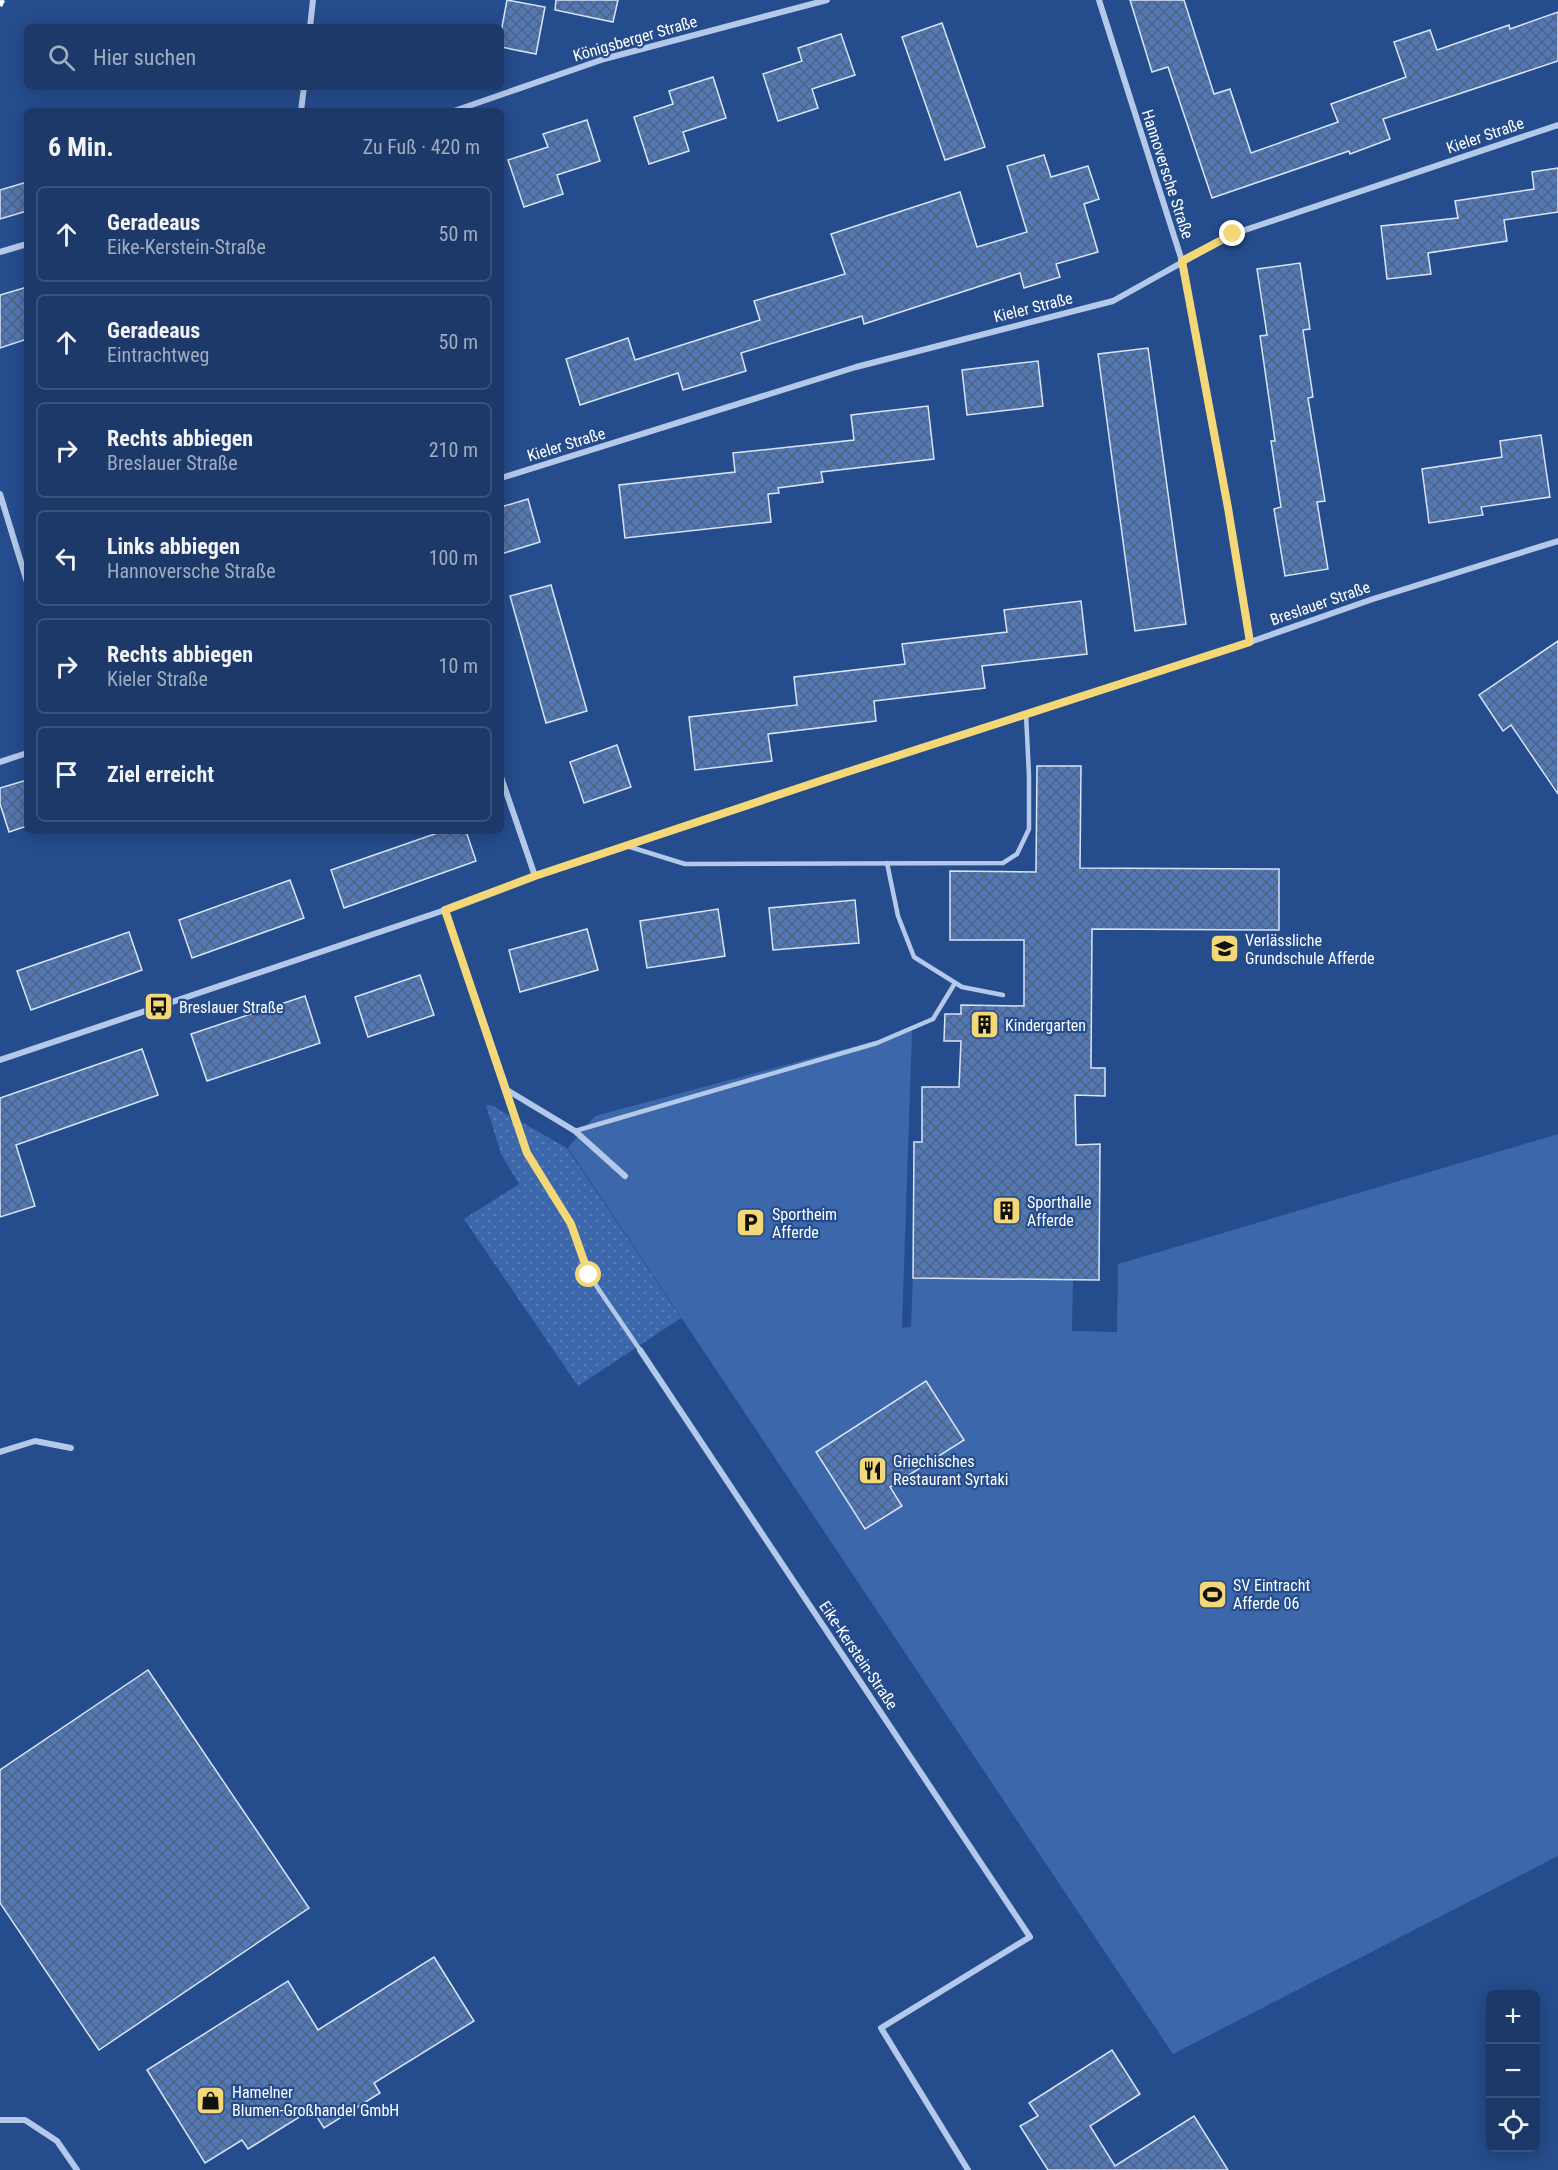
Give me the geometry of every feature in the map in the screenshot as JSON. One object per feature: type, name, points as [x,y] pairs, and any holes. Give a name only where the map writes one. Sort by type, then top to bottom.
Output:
[{"type":"street","points":[[310,24],[313,0]]},
{"type":"street","name":"Königsberger Straße","points":[[463,108],[604,59],[827,0]]},
{"type":"street","name":"Hannoversche Straße","points":[[1099,0],[1182,261],[1228,508],[1250,642]]},
{"type":"street","points":[[301,108],[304,90]]},
{"type":"street","name":"Kieler Straße","points":[[504,477],[856,367],[1113,301],[1233,234],[1558,125]]},
{"type":"street","points":[[0,252],[24,245]]},
{"type":"street","points":[[0,494],[24,572]]},
{"type":"street","name":"Breslauer Straße","points":[[0,1060],[445,910],[535,876],[1250,642],[1373,599],[1558,541]]},
{"type":"street","points":[[0,762],[24,754]]},
{"type":"street","points":[[504,786],[535,876]]},
{"type":"street","points":[[445,910],[507,1090],[575,1131],[624,1176]]},
{"type":"street","name":"Eike-Kerstein-Straße","points":[[640,1350],[1030,1937],[881,2028],[968,2170]]},
{"type":"street","points":[[0,1452],[35,1441],[71,1448]]},
{"type":"street","points":[[0,2120],[25,2120],[57,2141],[77,2170]]},
{"type":"lane","points":[[627,846],[685,864],[1003,863],[1017,854],[1029,829],[1026,714]]},
{"type":"lane","points":[[887,863],[898,916],[914,957],[962,987],[1003,995]]},
{"type":"lane","points":[[575,1131],[878,1042],[933,1018],[955,983]]},
{"type":"lane","name":"Eike-Kerstein-Straße","points":[[507,1090],[527,1153],[571,1224],[589,1275],[640,1350]]},
{"type":"shaded area","name":"SV Eintracht Afferde 06","points":[[912,1031],[902,1328],[911,1327],[913,1278],[1073,1280],[1072,1331],[1117,1332],[1118,1264],[1558,1134],[1558,1856],[1173,2054],[568,1148],[595,1116]]},
{"type":"shaded area","points":[[486,1105],[491,1105],[567,1148],[681,1318],[578,1386],[464,1219],[519,1184],[501,1154]]},
{"type":"building","points":[[507,0],[545,7],[536,54],[504,48],[502,24]]},
{"type":"building","points":[[556,0],[618,0],[613,22],[555,10]]},
{"type":"building","points":[[1130,0],[1184,0],[1214,94],[1230,89],[1251,153],[1338,122],[1331,104],[1406,77],[1394,42],[1430,30],[1437,50],[1509,25],[1510,29],[1558,12],[1558,61],[1383,119],[1390,139],[1212,198],[1168,67],[1152,72]]},
{"type":"building","points":[[942,23],[985,147],[945,160],[902,37]]},
{"type":"building","points":[[841,34],[855,75],[812,89],[818,108],[778,121],[763,74],[802,61],[798,48]]},
{"type":"building","points":[[713,77],[726,118],[683,132],[689,151],[649,164],[634,117],[673,104],[669,91]]},
{"type":"building","points":[[587,120],[600,161],[557,175],[563,194],[524,207],[508,160],[548,147],[543,134]]},
{"type":"building","points":[[1044,155],[1051,177],[1088,166],[1099,199],[1084,204],[1098,252],[1056,264],[1060,277],[1024,288],[1020,273],[864,324],[862,316],[741,353],[746,371],[683,390],[678,373],[580,405],[566,359],[628,338],[635,360],[760,320],[754,301],[845,274],[831,234],[960,192],[977,247],[1027,232],[1007,166]]},
{"type":"building","points":[[1558,168],[1558,212],[1504,220],[1507,241],[1428,253],[1431,274],[1387,279],[1381,226],[1458,218],[1455,201],[1534,189],[1532,172]]},
{"type":"building","points":[[24,183],[24,212],[0,219],[0,190]]},
{"type":"building","points":[[1300,263],[1310,329],[1303,330],[1313,397],[1308,398],[1325,501],[1317,502],[1328,569],[1285,576],[1274,509],[1281,507],[1271,441],[1275,441],[1260,336],[1267,335],[1257,269]]},
{"type":"building","points":[[24,288],[24,340],[0,348],[0,295]]},
{"type":"building","points":[[1148,348],[1186,624],[1135,631],[1098,354]]},
{"type":"building","points":[[1038,361],[1043,406],[967,415],[962,370]]},
{"type":"building","points":[[928,406],[934,459],[821,472],[823,482],[778,488],[779,493],[768,494],[771,522],[625,538],[619,485],[735,472],[733,453],[854,440],[851,415]]},
{"type":"building","points":[[1541,435],[1550,497],[1481,507],[1483,515],[1429,523],[1422,469],[1502,457],[1500,441]]},
{"type":"building","points":[[528,499],[540,542],[504,553],[504,506]]},
{"type":"building","points":[[551,585],[587,711],[546,723],[510,596]]},
{"type":"building","points":[[1081,601],[1087,654],[982,666],[985,688],[874,701],[876,721],[768,734],[772,761],[695,770],[689,717],[797,705],[794,677],[905,664],[902,644],[1007,632],[1004,610]]},
{"type":"building","points":[[1558,641],[1558,794],[1511,725],[1503,731],[1479,695]]},
{"type":"building","points":[[617,745],[631,787],[584,803],[570,762]]},
{"type":"building","points":[[1037,766],[1081,766],[1080,868],[1279,869],[1279,930],[1092,929],[1091,1068],[1105,1068],[1105,1096],[1075,1095],[1076,1145],[1100,1144],[1099,1280],[913,1278],[914,1142],[922,1142],[922,1087],[959,1087],[961,1041],[944,1041],[945,1014],[961,1014],[961,1005],[1024,1006],[1024,940],[950,940],[950,871],[1036,872]]},
{"type":"building","points":[[24,781],[24,827],[9,832],[0,804],[0,788]]},
{"type":"building","points":[[434,834],[467,834],[476,861],[344,908],[331,870]]},
{"type":"building","points":[[290,880],[304,918],[192,958],[179,920]]},
{"type":"building","points":[[855,900],[859,943],[773,950],[769,908]]},
{"type":"building","points":[[718,909],[725,956],[647,968],[640,921]]},
{"type":"building","points":[[587,929],[598,970],[520,992],[509,950]]},
{"type":"building","points":[[129,932],[142,970],[31,1010],[17,971]]},
{"type":"building","points":[[420,975],[434,1015],[368,1037],[355,997]]},
{"type":"building","points":[[305,996],[320,1043],[207,1081],[191,1034]]},
{"type":"building","points":[[142,1049],[158,1095],[16,1145],[35,1206],[0,1217],[0,1098]]},
{"type":"building","name":"Griechisches Restaurant Syrtaki","points":[[926,1381],[964,1440],[890,1487],[902,1506],[865,1529],[816,1452]]},
{"type":"building","points":[[148,1670],[309,1908],[99,2050],[0,1903],[0,1770]]},
{"type":"building","points":[[434,1957],[474,2021],[374,2083],[380,2093],[324,2128],[312,2109],[248,2149],[242,2140],[205,2163],[147,2070],[288,1981],[318,2030]]},
{"type":"building","points":[[1112,2050],[1140,2094],[1090,2126],[1115,2166],[1194,2116],[1228,2170],[1048,2170],[1020,2126],[1038,2116],[1029,2103]]},
{"type":"railway","points":[[0,6],[3,0]]},
{"type":"place","name":"Verlässliche Grundschule Afferde","points":[[1224,949]]},
{"type":"place","name":"Breslauer Straße","points":[[158,1007]]},
{"type":"place","name":"Kindergarten","points":[[984,1025]]},
{"type":"place","name":"Sporthalle Afferde","points":[[1006,1211]]},
{"type":"place","name":"Sportheim Afferde","points":[[751,1223]]},
{"type":"place","name":"Griechisches Restaurant Syrtaki","points":[[872,1470]]},
{"type":"place","name":"SV Eintracht Afferde 06","points":[[1212,1594]]},
{"type":"place","name":"Hamelner Blumen-Großhandel GmbH","points":[[211,2101]]},
{"type":"route","points":[[589,1275],[571,1224],[527,1153],[445,910],[535,876],[841,774],[1250,642],[1228,508],[1182,261],[1233,234]]}]
